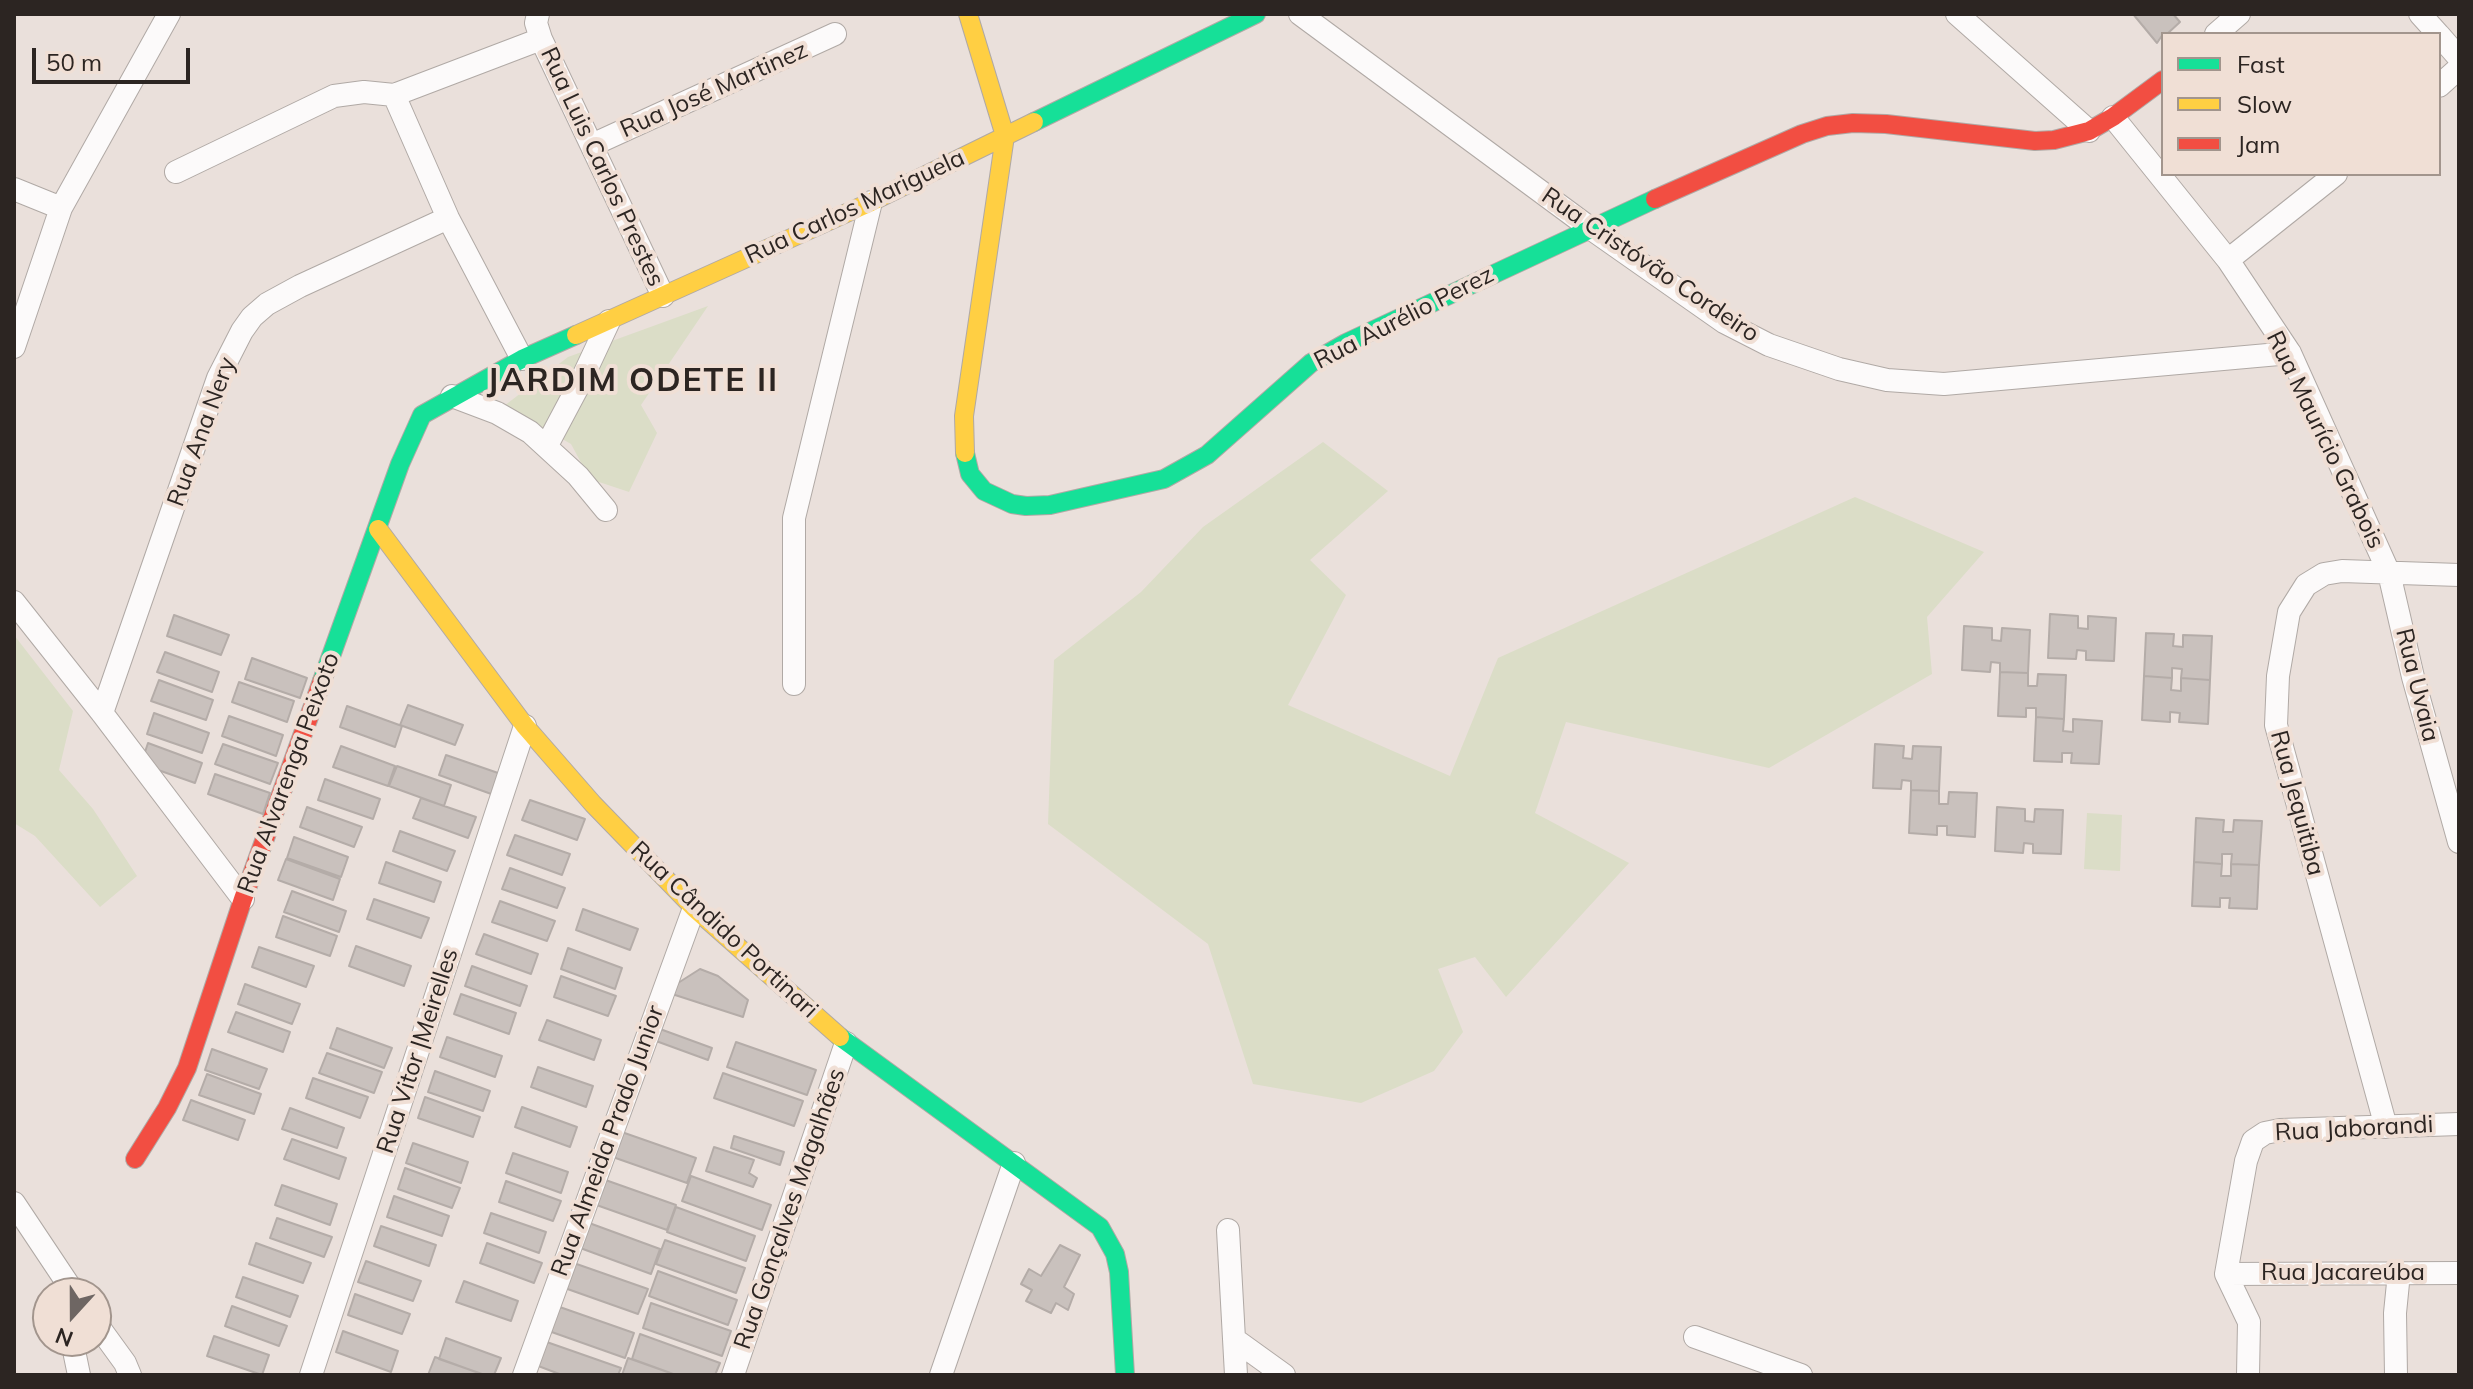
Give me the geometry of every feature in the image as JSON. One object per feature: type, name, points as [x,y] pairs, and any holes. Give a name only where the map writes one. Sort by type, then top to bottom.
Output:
[{"type":"street","points":[[14,347],[61,208],[169,14]]},
{"type":"street","name":"Rua Luis Carlos Prestes","points":[[538,14],[536,23],[541,39],[663,296]]},
{"type":"street","name":"Rua Aurélio Perez","points":[[968,14],[1005,136],[964,416],[964,443],[970,474],[984,491],[1012,504],[1026,506],[1050,505],[1164,479],[1183,470],[1207,455],[1285,384],[1322,356],[1590,228],[1802,134],[1827,126],[1853,123],[2035,141],[2054,140],[2089,131],[2161,81]]},
{"type":"street","name":"Rua Carlos Mariguela","points":[[452,396],[522,359],[871,202],[1256,14]]},
{"type":"street","name":"Rua Cristóvão Cordeiro","points":[[1300,14],[1590,228],[1724,322],[1769,345],[1839,369],[1887,380],[1944,384],[2290,353]]},
{"type":"street","points":[[1957,14],[2089,131]]},
{"type":"street","points":[[2218,32],[2239,14]]},
{"type":"street","points":[[2420,14],[2437,32]]},
{"type":"street","name":"Rua José Martinez","points":[[592,145],[835,34]]},
{"type":"street","points":[[2441,36],[2459,58]]},
{"type":"street","points":[[176,172],[334,96],[364,92],[394,95],[541,39]]},
{"type":"street","points":[[2441,84],[2459,68]]},
{"type":"street","points":[[394,95],[448,218],[522,359]]},
{"type":"street","name":"Rua Maurício Grabois","points":[[2113,117],[2228,260],[2290,353],[2389,573]]},
{"type":"street","points":[[2228,260],[2333,176]]},
{"type":"street","points":[[14,189],[61,208]]},
{"type":"street","points":[[794,684],[794,518],[871,202]]},
{"type":"street","name":"Rua Ana Nery","points":[[102,713],[218,378],[242,331],[267,304],[448,218]]},
{"type":"street","points":[[547,445],[609,321]]},
{"type":"street","points":[[452,396],[512,421],[547,445],[606,510]]},
{"type":"street","name":"Rua Alvarenga Peixoto","points":[[135,1159],[167,1108],[187,1068],[243,899],[417,421],[428,410],[452,396]]},
{"type":"street","name":"Rua Cândido Portinari","points":[[378,529],[525,726],[593,804],[694,908],[846,1043],[1100,1227],[1115,1254],[1119,1272],[1125,1375]]},
{"type":"street","name":"Rua Jequitiba","points":[[2386,1127],[2276,725],[2275,704],[2289,612],[2306,585],[2324,574],[2342,571],[2459,575]]},
{"type":"street","name":"Rua Uvaia","points":[[2389,573],[2413,677],[2459,842]]},
{"type":"street","points":[[14,602],[243,899]]},
{"type":"street","name":"Rua Vitor |Meirelles","points":[[311,1375],[525,726]]},
{"type":"street","name":"Rua Almeida Prado Junior","points":[[524,1375],[694,908]]},
{"type":"street","name":"Rua Gonçalves Magalhães","points":[[733,1375],[846,1043]]},
{"type":"street","name":"Rua Jaborandi","points":[[2226,1274],[2246,1161],[2258,1136],[2280,1130],[2459,1124]]},
{"type":"street","points":[[941,1375],[1014,1163]]},
{"type":"street","points":[[14,1203],[63,1277]]},
{"type":"street","points":[[1228,1230],[1236,1375]]},
{"type":"street","points":[[47,1255],[53,1277]]},
{"type":"street","points":[[2396,1375],[2395,1313],[2399,1273]]},
{"type":"street","name":"Rua Jacareúba","points":[[2226,1274],[2459,1273]]},
{"type":"street","points":[[2226,1274],[2249,1322],[2248,1375]]},
{"type":"street","points":[[1695,1337],[1801,1375]]},
{"type":"street","points":[[1234,1339],[1284,1375]]},
{"type":"street","points":[[112,1345],[130,1375]]},
{"type":"green space","points":[[708,306],[641,405],[657,433],[629,492],[590,479],[571,444],[504,406],[568,357]]},
{"type":"green space","points":[[1323,442],[1388,491],[1310,560],[1346,595],[1288,705],[1450,776],[1498,658],[1855,497],[1984,552],[1927,617],[1932,674],[1769,768],[1566,722],[1535,813],[1629,863],[1506,997],[1475,957],[1438,969],[1463,1032],[1434,1071],[1361,1103],[1253,1084],[1208,944],[1048,824],[1054,660],[1141,592],[1203,527]]},
{"type":"green space","points":[[14,635],[73,711],[59,770],[93,809],[137,876],[100,907],[35,836],[14,823]]},
{"type":"green space","points":[[2087,813],[2122,815],[2120,871],[2084,869]]},
{"type":"building","points":[[2133,14],[2173,14],[2180,22],[2169,32],[2161,32],[2157,43]]},
{"type":"building","points":[[2050,614],[2078,616],[2078,628],[2088,629],[2088,616],[2116,618],[2114,661],[2086,660],[2086,651],[2077,650],[2076,659],[2048,658]]},
{"type":"building","points":[[174,615],[229,635],[221,655],[167,636]]},
{"type":"building","points":[[1964,626],[1992,628],[1992,640],[2001,641],[2002,628],[2030,630],[2028,673],[2000,672],[2000,663],[1991,662],[1990,672],[1962,670]]},
{"type":"building","points":[[2146,633],[2174,634],[2173,646],[2183,647],[2183,635],[2212,636],[2210,680],[2181,678],[2182,669],[2172,668],[2172,678],[2144,676]]},
{"type":"building","points":[[165,652],[219,672],[212,692],[157,672]]},
{"type":"building","points":[[252,658],[307,678],[300,698],[245,679]]},
{"type":"building","points":[[2000,672],[2028,673],[2028,686],[2037,686],[2038,674],[2066,675],[2064,719],[2036,717],[2036,708],[2026,708],[2026,717],[1998,716]]},
{"type":"building","points":[[2144,676],[2172,678],[2171,690],[2181,691],[2181,678],[2210,680],[2208,724],[2179,722],[2180,713],[2170,712],[2170,722],[2142,720]]},
{"type":"building","points":[[159,680],[213,700],[206,720],[151,701]]},
{"type":"building","points":[[239,682],[294,701],[287,722],[232,702]]},
{"type":"building","points":[[408,705],[463,725],[455,745],[400,725]]},
{"type":"building","points":[[347,706],[402,726],[395,747],[340,727]]},
{"type":"building","points":[[154,713],[209,733],[202,753],[147,734]]},
{"type":"building","points":[[229,716],[283,735],[276,756],[222,736]]},
{"type":"building","points":[[2036,717],[2064,719],[2063,731],[2073,732],[2073,719],[2102,721],[2099,764],[2071,763],[2072,753],[2062,753],[2062,762],[2034,761]]},
{"type":"building","points":[[148,743],[202,763],[195,783],[141,764]]},
{"type":"building","points":[[223,744],[278,763],[270,784],[215,764]]},
{"type":"building","points":[[1875,744],[1904,746],[1903,758],[1912,759],[1913,746],[1941,747],[1939,791],[1911,790],[1911,781],[1902,780],[1901,789],[1873,788]]},
{"type":"building","points":[[341,746],[395,766],[388,786],[333,767]]},
{"type":"building","points":[[446,755],[501,774],[494,795],[439,775]]},
{"type":"building","points":[[397,766],[451,785],[444,806],[389,786]]},
{"type":"building","points":[[215,774],[270,793],[263,814],[208,794]]},
{"type":"building","points":[[325,779],[380,799],[373,819],[318,800]]},
{"type":"building","points":[[1911,790],[1939,791],[1939,804],[1948,804],[1949,792],[1977,793],[1975,837],[1947,835],[1947,826],[1937,826],[1937,835],[1909,833]]},
{"type":"building","points":[[421,798],[476,817],[468,838],[413,818]]},
{"type":"building","points":[[530,800],[585,819],[577,840],[522,820]]},
{"type":"building","points":[[307,807],[362,827],[354,847],[300,827]]},
{"type":"building","points":[[1997,807],[2025,809],[2025,821],[2034,822],[2035,809],[2063,810],[2061,854],[2033,853],[2033,844],[2024,843],[2023,853],[1995,851]]},
{"type":"building","points":[[2196,818],[2224,820],[2223,832],[2233,832],[2234,820],[2262,821],[2259,865],[2231,864],[2232,854],[2222,854],[2222,864],[2194,862]]},
{"type":"building","points":[[400,831],[455,851],[447,871],[393,851]]},
{"type":"building","points":[[515,835],[570,854],[562,875],[507,855]]},
{"type":"building","points":[[294,837],[348,857],[341,877],[287,858]]},
{"type":"building","points":[[286,859],[340,879],[333,900],[278,880]]},
{"type":"building","points":[[386,862],[441,882],[434,902],[379,883]]},
{"type":"building","points":[[2194,862],[2222,864],[2221,876],[2231,876],[2231,864],[2259,865],[2257,909],[2229,908],[2230,898],[2220,898],[2220,907],[2192,906]]},
{"type":"building","points":[[510,868],[565,888],[557,908],[502,889]]},
{"type":"building","points":[[292,891],[346,911],[339,932],[284,912]]},
{"type":"building","points":[[374,899],[429,918],[421,938],[367,919]]},
{"type":"building","points":[[500,901],[555,921],[547,941],[492,922]]},
{"type":"building","points":[[583,909],[638,929],[630,950],[576,930]]},
{"type":"building","points":[[283,916],[337,936],[330,956],[276,937]]},
{"type":"building","points":[[484,934],[538,954],[531,974],[476,954]]},
{"type":"building","points":[[356,946],[411,966],[404,986],[349,966]]},
{"type":"building","points":[[259,947],[314,966],[306,987],[252,967]]},
{"type":"building","points":[[568,948],[622,968],[615,989],[561,969]]},
{"type":"building","points":[[472,966],[527,986],[520,1006],[465,986]]},
{"type":"building","points":[[700,969],[718,976],[748,1000],[743,1017],[672,994],[678,983]]},
{"type":"building","points":[[561,976],[616,996],[608,1016],[554,997]]},
{"type":"building","points":[[245,984],[300,1004],[292,1024],[238,1004]]},
{"type":"building","points":[[461,994],[516,1013],[509,1034],[454,1014]]},
{"type":"building","points":[[236,1012],[290,1032],[283,1052],[228,1032]]},
{"type":"building","points":[[547,1020],[601,1040],[594,1060],[539,1040]]},
{"type":"building","points":[[337,1028],[392,1048],[384,1068],[330,1048]]},
{"type":"building","points":[[660,1029],[712,1048],[708,1060],[656,1041]]},
{"type":"building","points":[[447,1037],[502,1056],[495,1077],[440,1057]]},
{"type":"building","points":[[736,1042],[816,1070],[807,1095],[727,1067]]},
{"type":"building","points":[[212,1049],[267,1069],[259,1089],[205,1070]]},
{"type":"building","points":[[327,1053],[382,1072],[374,1093],[319,1073]]},
{"type":"building","points":[[538,1067],[593,1086],[586,1107],[531,1087]]},
{"type":"building","points":[[435,1071],[490,1091],[483,1111],[428,1092]]},
{"type":"building","points":[[723,1073],[803,1101],[794,1126],[714,1098]]},
{"type":"building","points":[[207,1074],[261,1094],[254,1114],[199,1095]]},
{"type":"building","points":[[313,1078],[368,1097],[360,1118],[306,1098]]},
{"type":"building","points":[[425,1097],[480,1117],[473,1137],[418,1118]]},
{"type":"building","points":[[191,1100],[245,1120],[238,1140],[183,1120]]},
{"type":"building","points":[[522,1107],[577,1127],[570,1147],[515,1127]]},
{"type":"building","points":[[290,1108],[344,1128],[337,1148],[282,1129]]},
{"type":"building","points":[[616,1130],[696,1158],[687,1183],[607,1155]]},
{"type":"building","points":[[734,1136],[784,1152],[780,1165],[731,1148]]},
{"type":"building","points":[[292,1139],[346,1158],[339,1179],[284,1159]]},
{"type":"building","points":[[413,1143],[468,1162],[461,1183],[406,1163]]},
{"type":"building","points":[[714,1147],[754,1160],[749,1173],[757,1178],[753,1187],[706,1171]]},
{"type":"building","points":[[513,1153],[568,1172],[561,1193],[506,1173]]},
{"type":"building","points":[[405,1168],[460,1188],[452,1208],[398,1189]]},
{"type":"building","points":[[691,1176],[771,1205],[762,1230],[682,1201]]},
{"type":"building","points":[[597,1177],[676,1205],[667,1230],[588,1202]]},
{"type":"building","points":[[506,1181],[561,1201],[553,1221],[499,1202]]},
{"type":"building","points":[[282,1185],[337,1204],[330,1225],[275,1205]]},
{"type":"building","points":[[394,1196],[449,1216],[442,1236],[387,1217]]},
{"type":"building","points":[[676,1207],[755,1236],[746,1261],[667,1232]]},
{"type":"building","points":[[491,1213],[546,1232],[539,1253],[484,1233]]},
{"type":"building","points":[[277,1218],[332,1237],[324,1257],[270,1238]]},
{"type":"building","points":[[581,1220],[660,1249],[651,1274],[572,1245]]},
{"type":"building","points":[[381,1226],[436,1245],[429,1266],[374,1246]]},
{"type":"building","points":[[665,1240],[745,1268],[736,1293],[656,1264]]},
{"type":"building","points":[[256,1243],[311,1263],[303,1283],[249,1264]]},
{"type":"building","points":[[487,1243],[542,1263],[534,1283],[480,1263]]},
{"type":"building","points":[[1060,1245],[1080,1255],[1064,1287],[1074,1294],[1068,1310],[1056,1303],[1051,1313],[1026,1301],[1032,1290],[1021,1284],[1029,1269],[1041,1276]]},
{"type":"building","points":[[366,1261],[421,1281],[413,1301],[358,1282]]},
{"type":"building","points":[[568,1261],[648,1289],[638,1314],[559,1286]]},
{"type":"building","points":[[658,1271],[737,1300],[728,1325],[649,1296]]},
{"type":"building","points":[[243,1277],[298,1296],[290,1317],[236,1297]]},
{"type":"building","points":[[464,1281],[518,1301],[511,1321],[456,1302]]},
{"type":"building","points":[[355,1294],[410,1314],[402,1334],[348,1315]]},
{"type":"building","points":[[651,1303],[731,1331],[722,1356],[643,1328]]},
{"type":"building","points":[[554,1305],[634,1333],[625,1358],[546,1330]]},
{"type":"building","points":[[232,1306],[287,1326],[279,1346],[225,1326]]},
{"type":"building","points":[[343,1331],[398,1351],[391,1372],[336,1352]]},
{"type":"building","points":[[640,1334],[720,1363],[715,1375],[676,1375],[632,1359]]},
{"type":"building","points":[[214,1336],[269,1355],[262,1375],[207,1356]]},
{"type":"building","points":[[446,1338],[501,1358],[494,1375],[485,1375],[439,1359]]},
{"type":"building","points":[[541,1340],[621,1368],[618,1375],[562,1375],[533,1364]]},
{"type":"building","points":[[435,1357],[484,1375],[428,1375]]},
{"type":"building","points":[[628,1358],[676,1375],[622,1375]]},
{"type":"traffic: fast","points":[[1034,122],[1256,14]]},
{"type":"traffic: fast","points":[[965,453],[970,474],[984,491],[1012,504],[1026,506],[1050,505],[1164,479],[1207,455],[1311,363],[1346,343],[1655,199]]},
{"type":"traffic: fast","points":[[322,681],[400,464],[422,415],[522,359],[576,335]]},
{"type":"traffic: fast","points":[[840,1037],[1100,1227],[1115,1254],[1119,1272],[1125,1375]]},
{"type":"traffic: slow","points":[[965,453],[964,416],[1005,136],[968,14]]},
{"type":"traffic: slow","points":[[576,335],[871,202],[1034,122]]},
{"type":"traffic: slow","points":[[378,529],[525,726],[593,804],[694,908],[840,1037]]},
{"type":"traffic: jam","points":[[1655,199],[1802,134],[1827,126],[1886,124],[2035,141],[2054,140],[2089,131],[2161,81]]},
{"type":"traffic: jam","points":[[135,1159],[167,1108],[187,1068],[243,899],[322,681]]},
{"type":"district","name":"JARDIM ODETE II","points":[[633,381]]}]
